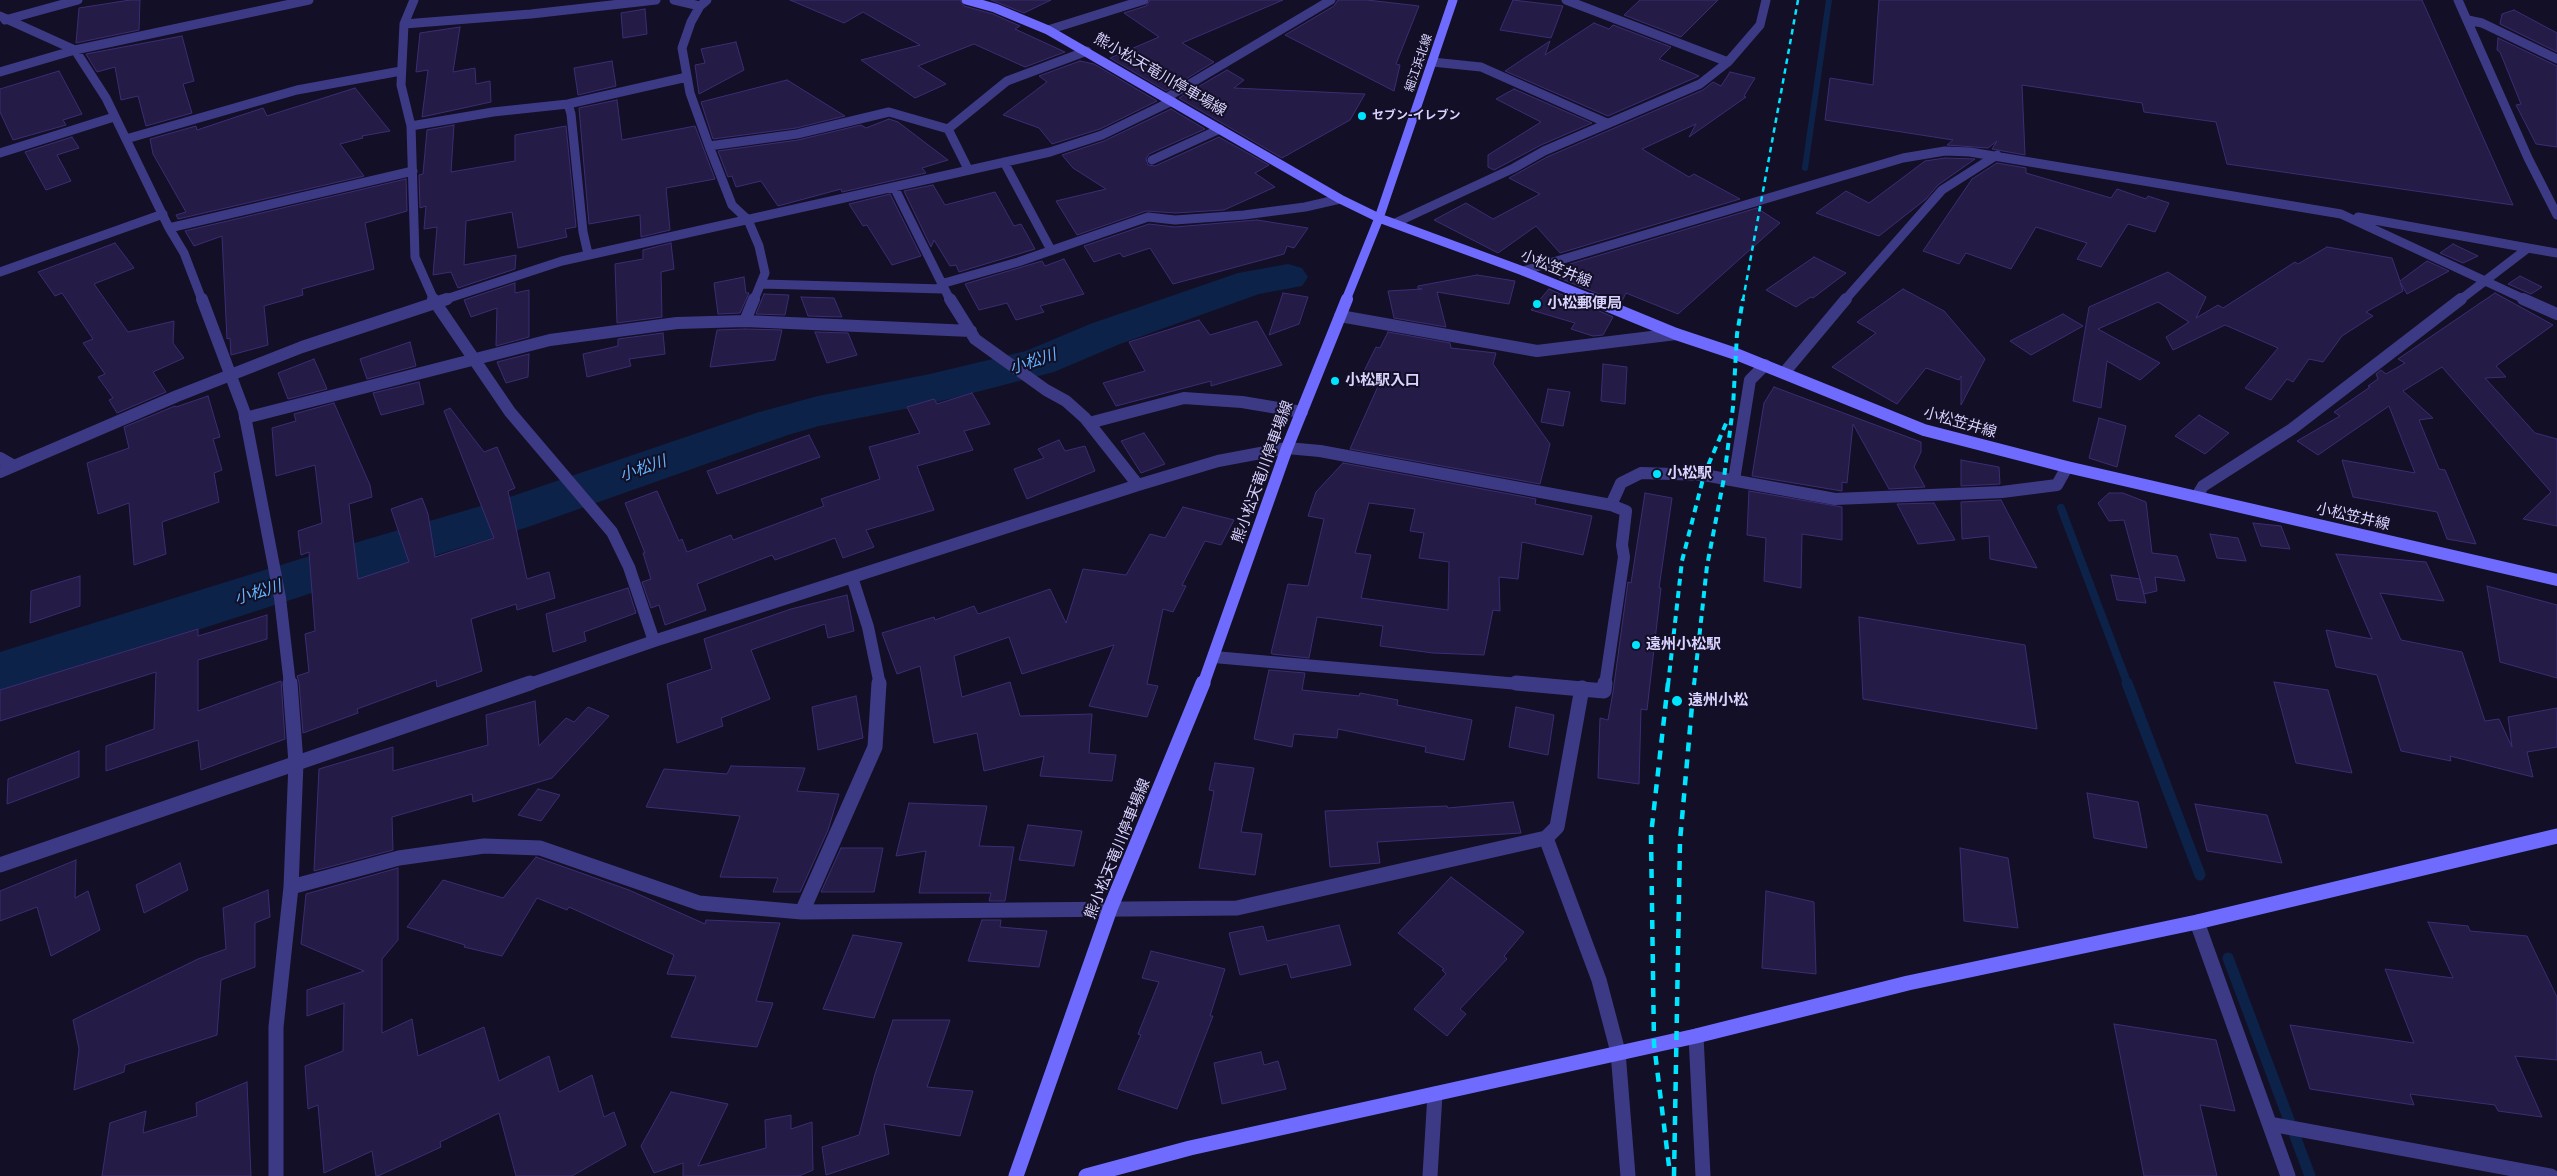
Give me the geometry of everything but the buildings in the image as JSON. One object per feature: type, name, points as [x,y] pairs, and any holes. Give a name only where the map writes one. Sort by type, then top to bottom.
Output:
[{"type":"main road","name":"熊小松天竜川停車場線","points":[[966,0],[995,8],[1048,30],[1340,199],[1379,218],[1287,448],[1214,657],[1110,910],[1016,1176]]},
{"type":"main road","name":"細江浜北線","points":[[1379,218],[1453,0]]},
{"type":"main road","name":"小松笠井線","points":[[1379,218],[1523,271],[1676,334],[1784,372],[1924,430],[2067,467],[2557,580]]},
{"type":"main road","points":[[1086,1176],[1190,1148],[1696,1036],[1908,982],[2197,922],[2557,836]]},
{"type":"street","points":[[3,19],[78,0]]},
{"type":"street","points":[[0,72],[76,50],[309,0]]},
{"type":"street","points":[[414,0],[404,24],[401,85],[411,126],[415,257],[435,303],[510,412],[612,532],[629,567],[654,641]]},
{"type":"street","points":[[404,24],[531,14],[656,0]]},
{"type":"street","points":[[674,0],[704,3],[692,22],[682,48],[690,93],[732,205],[748,220],[759,246],[765,272],[762,284],[745,321]]},
{"type":"street","points":[[1048,30],[1144,0]]},
{"type":"street","points":[[0,472],[302,347],[588,254],[748,220],[1077,145],[1169,99],[1331,0]]},
{"type":"street","points":[[1566,0],[1728,62]]},
{"type":"street","points":[[1395,223],[1607,123],[1664,102],[1700,84],[1728,62],[1760,25],[1766,0]]},
{"type":"street","points":[[2458,0],[2528,158],[2557,215]]},
{"type":"street","points":[[3,19],[76,50],[106,98],[163,214],[168,228],[184,253],[245,418],[280,598],[289,671],[296,763],[291,887],[276,1028],[276,1176]]},
{"type":"street","points":[[2468,20],[2482,23],[2557,59]]},
{"type":"street","points":[[948,129],[1007,81],[1087,51]]},
{"type":"street","points":[[1432,62],[1481,67],[1607,123]]},
{"type":"street","points":[[126,139],[297,90],[401,70]]},
{"type":"street","points":[[411,126],[493,112],[568,104],[687,77]]},
{"type":"street","points":[[568,104],[571,114],[583,232],[588,254]]},
{"type":"street","points":[[709,146],[797,134],[889,112],[918,118],[948,129],[968,169]]},
{"type":"street","points":[[0,153],[114,117]]},
{"type":"street","points":[[1152,160],[1220,129]]},
{"type":"street","points":[[1523,271],[1903,158],[1945,151],[1997,155],[2557,253]]},
{"type":"street","points":[[1784,372],[1942,190],[1997,155]]},
{"type":"street","points":[[1004,162],[1051,250]]},
{"type":"street","points":[[168,228],[413,170]]},
{"type":"street","points":[[894,186],[942,286],[975,339],[1010,362],[1027,377],[1066,401],[1089,422],[1138,485]]},
{"type":"street","points":[[762,284],[942,286],[1148,217],[1175,220],[1244,215],[1305,207],[1340,199]]},
{"type":"street","points":[[0,272],[163,214]]},
{"type":"street","points":[[2341,214],[2482,282],[2557,314]]},
{"type":"street","points":[[2197,496],[2202,486],[2292,429],[2528,248]]},
{"type":"street","points":[[1340,316],[1537,351],[1676,334]]},
{"type":"street","points":[[245,418],[476,361],[550,340],[677,323],[745,321],[971,331]]},
{"type":"street","points":[[1734,480],[1750,380],[1765,365]]},
{"type":"street","points":[[1089,422],[1184,398],[1242,402],[1302,412]]},
{"type":"street","points":[[0,865],[654,641],[1218,461],[1287,448],[1345,455],[1611,505],[1626,511],[1622,545],[1624,557],[1604,691],[1214,657]]},
{"type":"street","points":[[0,458],[14,466]]},
{"type":"street","points":[[1611,505],[1621,483],[1641,473],[1704,475],[1835,499],[2002,492],[2057,485],[2067,467]]},
{"type":"street","points":[[802,912],[875,747],[880,686],[868,627],[852,577]]},
{"type":"street","points":[[291,887],[399,858],[484,846],[540,848],[699,903],[802,912],[1237,908],[1546,838],[1558,826],[1582,688]]},
{"type":"street","points":[[1546,838],[1599,980],[1618,1052],[1628,1176]]},
{"type":"street","points":[[2197,922],[2288,1176]]},
{"type":"street","points":[[1696,1036],[1703,1176]]},
{"type":"street","points":[[1430,1176],[1435,1094]]},
{"type":"street","points":[[2270,1124],[2551,1176]]},
{"type":"waterway","points":[[1805,168],[1829,0]]},
{"type":"waterway","name":"小松川","points":[[0,673],[310,575],[511,515],[772,424],[818,411],[930,389],[1039,362],[1105,334],[1252,282],[1288,277]]},
{"type":"waterway","points":[[2061,508],[2128,685]]},
{"type":"waterway","points":[[2127,683],[2200,875]]},
{"type":"waterway","points":[[2228,958],[2310,1176]]},
{"type":"railway","points":[[1743,300],[1798,0]]},
{"type":"railway","points":[[1694,685],[1707,566],[1724,478],[1733,407],[1737,334],[1743,299]]},
{"type":"railway","points":[[1668,685],[1682,561],[1704,475],[1727,421]]},
{"type":"railway","points":[[1668,683],[1651,835],[1654,1044],[1669,1166]]},
{"type":"railway","points":[[1674,1176],[1680,841],[1694,683]]},
{"type":"place","name":"セブン-イレブン","points":[[1362,116]]},
{"type":"place","name":"小松郵便局","points":[[1537,304]]},
{"type":"place","name":"小松駅入口","points":[[1335,381]]},
{"type":"place","name":"小松駅","points":[[1657,474]]},
{"type":"place","name":"遠州小松駅","points":[[1636,645]]},
{"type":"place","name":"遠州小松","points":[[1677,701]]}]
